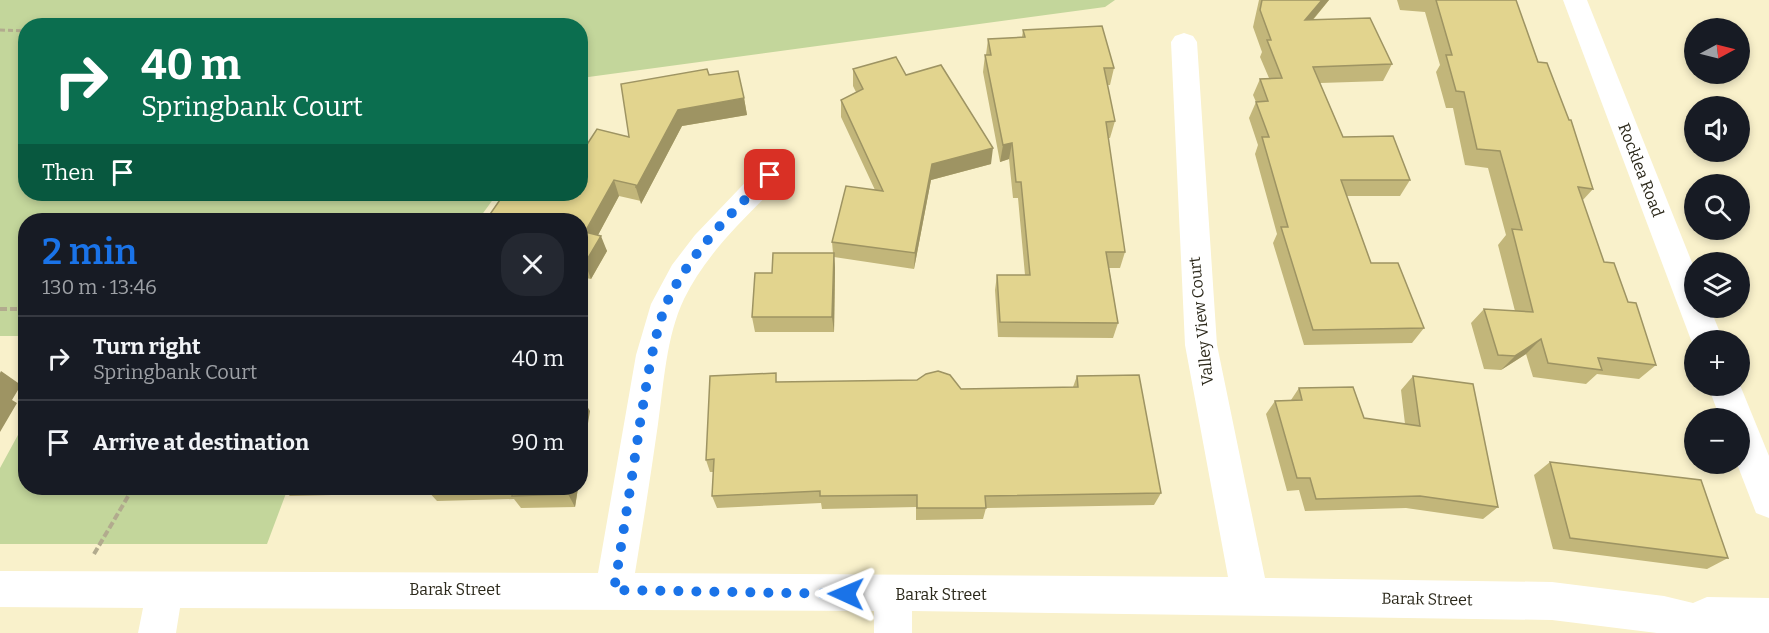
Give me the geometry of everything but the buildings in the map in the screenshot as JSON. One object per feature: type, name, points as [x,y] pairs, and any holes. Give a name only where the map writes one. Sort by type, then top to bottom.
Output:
[{"type":"street","name":"Rocklea Road","points":[[1575,0],[1703,330]]},
{"type":"street","name":"Valley View Court","points":[[1185,42],[1190,190],[1201,345],[1250,595]]},
{"type":"street","points":[[614,590],[645,392],[656,341],[672,292],[693,258],[721,223],[770,175]]},
{"type":"street","points":[[1750,452],[1769,501]]},
{"type":"street","name":"Barak Street","points":[[0,590],[614,590],[893,594],[1250,595],[1552,601],[1664,615],[1769,616]]},
{"type":"street","points":[[157,633],[165,590]]},
{"type":"street","points":[[893,594],[893,633]]},
{"type":"street","name":"Barak Street","points":[[1664,615],[1735,633]]},
{"type":"path","points":[[0,30],[18,31]]},
{"type":"path","points":[[0,309],[18,309]]},
{"type":"path","points":[[76,590],[96,548],[129,495]]},
{"type":"green space","points":[[0,0],[1115,0],[1105,7],[588,77],[588,18],[18,18],[18,201],[492,201],[483,213],[18,213],[18,336],[0,336]]},
{"type":"green space","points":[[18,435],[18,495],[285,495],[267,544],[0,544],[0,468]]},
{"type":"route","points":[[770,175],[721,223],[693,258],[672,292],[656,341],[645,392],[614,590],[846,594]]}]
